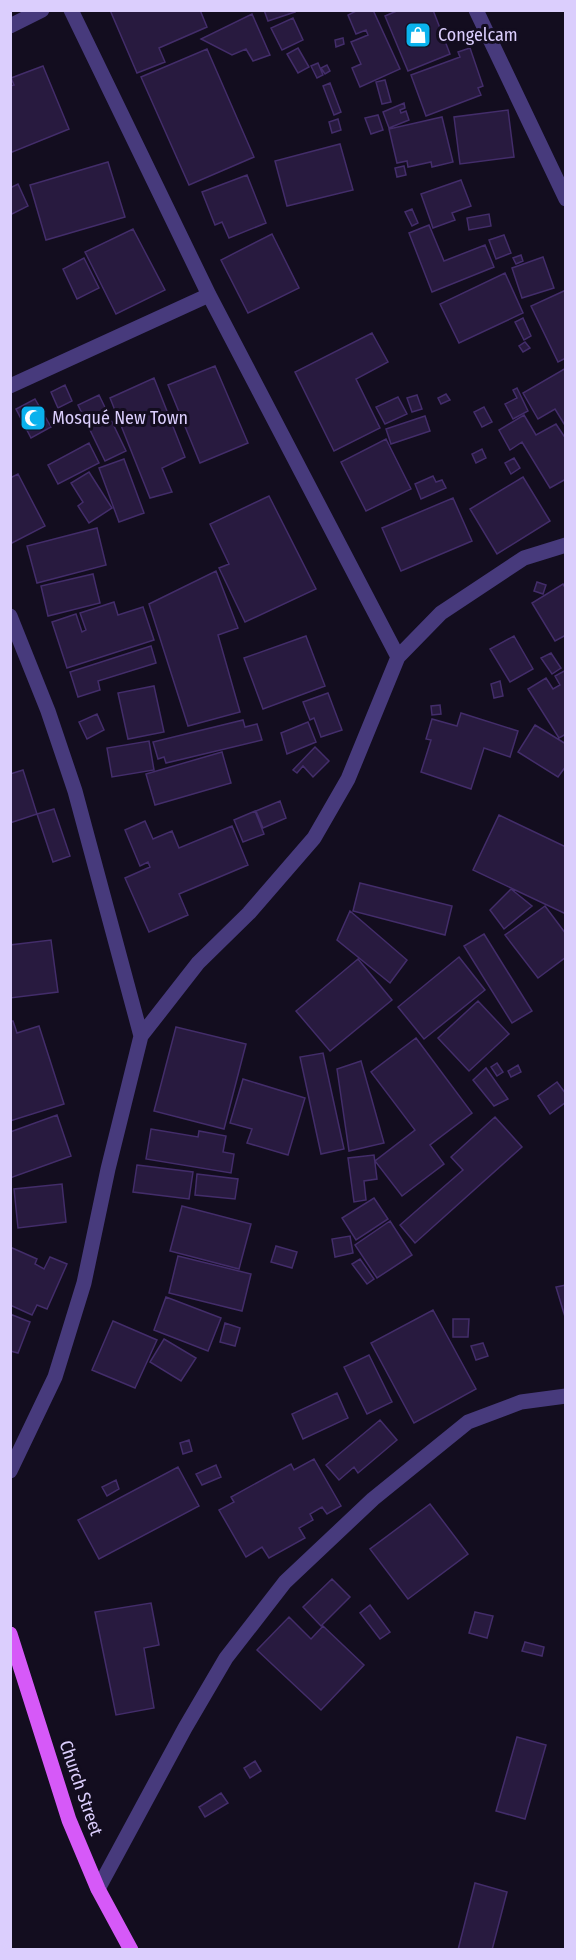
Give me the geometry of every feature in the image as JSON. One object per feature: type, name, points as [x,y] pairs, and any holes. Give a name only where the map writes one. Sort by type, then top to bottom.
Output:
[{"type":"main road","name":"Church Street","points":[[10,1634],[69,1820],[98,1889],[131,1950]]},
{"type":"street","points":[[10,26],[42,10]]},
{"type":"street","points":[[70,10],[209,295],[398,657]]},
{"type":"street","points":[[476,10],[566,199]]},
{"type":"street","points":[[10,386],[209,295]]},
{"type":"street","points":[[10,1471],[55,1377],[84,1283],[108,1169],[141,1036],[198,963],[249,913],[314,838],[348,779],[398,657],[441,613],[450,607],[524,558],[566,545]]},
{"type":"street","points":[[10,616],[48,711],[75,791],[141,1036]]},
{"type":"street","points":[[98,1889],[185,1728],[226,1658],[285,1582],[373,1499],[468,1422],[521,1402],[566,1396]]},
{"type":"building","points":[[110,10],[200,10],[207,27],[159,48],[165,62],[137,73]]},
{"type":"building","points":[[264,10],[294,10],[295,12],[268,21]]},
{"type":"building","points":[[358,10],[373,10],[400,69],[360,87],[352,68],[361,64],[351,42],[368,35],[366,30],[356,34],[348,15]]},
{"type":"building","name":"Congelcam","points":[[399,10],[433,10],[450,54],[408,71],[385,16]]},
{"type":"building","points":[[252,14],[270,55],[253,61],[246,49],[232,55],[201,39]]},
{"type":"building","points":[[293,18],[303,40],[282,50],[271,28]]},
{"type":"building","points":[[343,38],[344,44],[336,47],[335,40]]},
{"type":"building","points":[[298,48],[309,67],[298,73],[287,54]]},
{"type":"building","points":[[470,48],[483,86],[478,88],[481,95],[426,116],[411,75],[460,57],[458,52]]},
{"type":"building","points":[[207,49],[254,157],[189,185],[141,77]]},
{"type":"building","points":[[318,63],[323,75],[317,78],[311,66]]},
{"type":"building","points":[[327,65],[330,71],[325,74],[321,68]]},
{"type":"building","points":[[43,66],[69,129],[10,153],[10,86],[14,85],[11,78]]},
{"type":"building","points":[[385,80],[391,102],[382,104],[376,82]]},
{"type":"building","points":[[330,83],[341,112],[334,115],[323,86]]},
{"type":"building","points":[[404,103],[405,108],[400,110],[401,113],[406,111],[409,120],[389,128],[383,112]]},
{"type":"building","points":[[508,110],[514,157],[460,164],[454,117]]},
{"type":"building","points":[[378,115],[383,130],[371,134],[365,118]]},
{"type":"building","points":[[442,117],[453,162],[432,167],[431,162],[408,167],[407,161],[397,163],[389,129]]},
{"type":"building","points":[[338,119],[341,130],[332,133],[329,122]]},
{"type":"building","points":[[340,144],[353,190],[287,206],[275,161]]},
{"type":"building","points":[[108,162],[125,217],[46,240],[30,185]]},
{"type":"building","points":[[404,166],[406,175],[397,177],[395,168]]},
{"type":"building","points":[[247,175],[266,223],[229,238],[222,222],[215,225],[202,192]]},
{"type":"building","points":[[461,180],[471,206],[452,213],[455,220],[433,228],[421,194]]},
{"type":"building","points":[[18,184],[28,206],[12,214],[10,188]]},
{"type":"building","points":[[412,209],[418,223],[412,226],[405,212]]},
{"type":"building","points":[[489,214],[491,226],[469,230],[467,218]]},
{"type":"building","points":[[429,225],[444,261],[485,245],[494,267],[432,292],[409,233]]},
{"type":"building","points":[[133,229],[165,290],[116,314],[85,252]]},
{"type":"building","points":[[272,234],[299,288],[248,313],[221,260]]},
{"type":"building","points":[[504,235],[511,253],[496,259],[489,240]]},
{"type":"building","points":[[521,255],[523,261],[516,264],[513,258]]},
{"type":"building","points":[[543,257],[554,288],[522,298],[512,268]]},
{"type":"building","points":[[84,258],[99,288],[77,299],[63,269]]},
{"type":"building","points":[[505,273],[523,313],[459,343],[440,304]]},
{"type":"building","points":[[566,290],[566,358],[558,362],[531,306]]},
{"type":"building","points":[[523,318],[531,336],[524,340],[515,322]]},
{"type":"building","points":[[372,333],[388,362],[356,379],[380,428],[334,451],[295,372]]},
{"type":"building","points":[[525,342],[530,348],[523,352],[519,346]]},
{"type":"building","points":[[215,366],[248,443],[200,463],[168,385]]},
{"type":"building","points":[[566,368],[566,427],[555,409],[538,419],[523,393]]},
{"type":"building","points":[[154,378],[185,457],[162,468],[172,492],[150,498],[110,398]]},
{"type":"building","points":[[65,385],[72,401],[58,408],[51,392]]},
{"type":"building","points":[[517,388],[528,411],[513,419],[505,404],[517,398],[513,390]]},
{"type":"building","points":[[446,394],[450,400],[441,404],[438,398]]},
{"type":"building","points":[[99,395],[126,451],[105,461],[78,405]]},
{"type":"building","points":[[417,395],[422,409],[412,412],[407,398]]},
{"type":"building","points":[[398,397],[407,414],[385,424],[376,407]]},
{"type":"building","name":"Mosqué New Town","points":[[35,399],[51,427],[31,438],[16,409]]},
{"type":"building","points":[[484,407],[492,422],[482,427],[474,412]]},
{"type":"building","points":[[524,415],[536,435],[556,424],[566,439],[566,479],[550,488],[522,442],[510,450],[499,430]]},
{"type":"building","points":[[425,416],[430,431],[391,444],[386,429]]},
{"type":"building","points":[[386,439],[411,489],[366,511],[341,462]]},
{"type":"building","points":[[89,443],[99,463],[58,484],[48,465]]},
{"type":"building","points":[[482,449],[486,458],[476,463],[472,454]]},
{"type":"building","points":[[514,458],[520,468],[511,474],[505,463]]},
{"type":"building","points":[[124,459],[144,513],[119,522],[99,468]]},
{"type":"building","points":[[89,472],[112,508],[89,523],[78,506],[83,502],[71,483]]},
{"type":"building","points":[[18,474],[45,526],[10,544],[10,478]]},
{"type":"building","points":[[433,476],[436,482],[442,480],[446,488],[421,499],[415,484]]},
{"type":"building","points":[[523,477],[550,521],[497,554],[470,509]]},
{"type":"building","points":[[269,496],[316,589],[245,622],[219,568],[229,564],[210,524]]},
{"type":"building","points":[[453,498],[472,541],[401,571],[382,528]]},
{"type":"building","points":[[97,528],[106,565],[37,583],[27,546]]},
{"type":"building","points":[[216,571],[238,628],[218,635],[240,712],[188,726],[149,604]]},
{"type":"building","points":[[93,574],[100,603],[48,616],[41,586]]},
{"type":"building","points":[[537,582],[546,585],[543,594],[534,591]]},
{"type":"building","points":[[563,584],[566,589],[566,635],[555,641],[532,603]]},
{"type":"building","points":[[114,602],[118,615],[143,607],[154,640],[67,668],[52,622],[76,614],[82,632],[86,630],[80,613]]},
{"type":"building","points":[[306,636],[325,686],[263,709],[244,658]]},
{"type":"building","points":[[514,636],[533,669],[510,682],[490,649]]},
{"type":"building","points":[[151,646],[156,663],[98,681],[100,690],[78,697],[70,672]]},
{"type":"building","points":[[551,653],[561,668],[552,674],[541,658]]},
{"type":"building","points":[[566,670],[566,734],[559,738],[528,689],[546,678],[553,689],[560,685],[555,676]]},
{"type":"building","points":[[500,681],[503,696],[494,698],[491,684]]},
{"type":"building","points":[[154,686],[164,732],[128,739],[118,693]]},
{"type":"building","points":[[328,693],[342,730],[321,737],[314,718],[310,720],[303,702]]},
{"type":"building","points":[[440,705],[441,714],[432,715],[431,706]]},
{"type":"building","points":[[461,713],[518,731],[510,757],[484,748],[471,789],[421,772],[431,740],[426,739],[432,719],[457,726]]},
{"type":"building","points":[[97,714],[104,730],[87,739],[79,722]]},
{"type":"building","points":[[243,720],[245,727],[257,724],[262,740],[166,763],[164,757],[158,759],[153,742]]},
{"type":"building","points":[[308,722],[316,742],[287,754],[281,733]]},
{"type":"building","points":[[535,725],[566,744],[566,766],[558,777],[518,752]]},
{"type":"building","points":[[149,741],[154,770],[112,777],[107,748]]},
{"type":"building","points":[[315,747],[329,761],[313,777],[303,766],[297,773],[293,770]]},
{"type":"building","points":[[222,752],[231,783],[155,805],[146,774]]},
{"type":"building","points":[[23,770],[37,814],[10,823],[10,774]]},
{"type":"building","points":[[280,801],[286,818],[263,828],[256,811]]},
{"type":"building","points":[[54,809],[70,856],[53,862],[37,814]]},
{"type":"building","points":[[255,811],[264,834],[243,842],[234,820]]},
{"type":"building","points":[[499,815],[566,847],[566,914],[473,870]]},
{"type":"building","points":[[145,821],[153,839],[172,831],[179,848],[232,826],[248,865],[179,894],[188,915],[149,932],[125,878],[150,867],[148,862],[140,866],[125,830]]},
{"type":"building","points":[[360,883],[452,906],[445,935],[353,911]]},
{"type":"building","points":[[511,889],[532,906],[504,929],[490,910]]},
{"type":"building","points":[[545,906],[566,934],[566,957],[538,978],[505,935]]},
{"type":"building","points":[[350,911],[407,960],[390,983],[337,940]]},
{"type":"building","points":[[484,934],[532,1011],[512,1023],[464,946]]},
{"type":"building","points":[[51,940],[58,992],[10,998],[10,945]]},
{"type":"building","points":[[459,957],[485,990],[424,1039],[398,1007]]},
{"type":"building","points":[[358,959],[392,1000],[330,1051],[296,1011]]},
{"type":"building","points":[[478,1001],[509,1034],[469,1071],[438,1038]]},
{"type":"building","points":[[10,1021],[13,1021],[17,1033],[39,1026],[64,1104],[10,1121]]},
{"type":"building","points":[[176,1027],[246,1044],[224,1129],[154,1111]]},
{"type":"building","points":[[416,1038],[472,1113],[430,1145],[444,1164],[402,1196],[375,1161],[415,1130],[371,1072]]},
{"type":"building","points":[[323,1053],[344,1149],[321,1154],[300,1057]]},
{"type":"building","points":[[361,1061],[384,1143],[349,1151],[337,1069]]},
{"type":"building","points":[[497,1063],[503,1072],[497,1076],[491,1067]]},
{"type":"building","points":[[518,1065],[521,1072],[511,1077],[508,1071]]},
{"type":"building","points":[[486,1068],[508,1099],[494,1106],[473,1080]]},
{"type":"building","points":[[243,1079],[305,1098],[288,1155],[247,1143],[252,1129],[230,1123]]},
{"type":"building","points":[[557,1082],[566,1094],[566,1102],[550,1114],[538,1096]]},
{"type":"building","points":[[57,1115],[71,1156],[10,1178],[10,1132]]},
{"type":"building","points":[[495,1117],[522,1147],[415,1243],[400,1225],[463,1170],[451,1157]]},
{"type":"building","points":[[151,1129],[198,1137],[199,1131],[226,1136],[223,1152],[234,1154],[231,1173],[146,1159]]},
{"type":"building","points":[[374,1155],[377,1179],[364,1181],[366,1200],[354,1202],[348,1158]]},
{"type":"building","points":[[137,1165],[193,1172],[189,1199],[133,1192]]},
{"type":"building","points":[[197,1174],[238,1179],[235,1199],[195,1195]]},
{"type":"building","points":[[62,1184],[66,1222],[18,1228],[14,1189]]},
{"type":"building","points":[[374,1198],[388,1219],[356,1240],[342,1218]]},
{"type":"building","points":[[182,1206],[251,1224],[239,1269],[170,1251]]},
{"type":"building","points":[[390,1221],[412,1255],[377,1278],[355,1245]]},
{"type":"building","points":[[350,1236],[353,1253],[335,1257],[332,1239]]},
{"type":"building","points":[[276,1246],[297,1252],[292,1268],[271,1262]]},
{"type":"building","points":[[10,1247],[37,1259],[35,1264],[44,1269],[50,1257],[67,1264],[47,1309],[37,1305],[32,1315],[10,1305]]},
{"type":"building","points":[[178,1256],[251,1274],[242,1311],[169,1293]]},
{"type":"building","points":[[360,1259],[374,1279],[367,1284],[352,1264]]},
{"type":"building","points":[[566,1285],[566,1320],[556,1287]]},
{"type":"building","points":[[166,1297],[221,1318],[208,1351],[154,1330]]},
{"type":"building","points":[[433,1310],[476,1389],[414,1423],[371,1343]]},
{"type":"building","points":[[10,1314],[30,1322],[18,1353],[10,1351]]},
{"type":"building","points":[[453,1319],[469,1319],[468,1337],[453,1337]]},
{"type":"building","points":[[113,1321],[157,1340],[135,1388],[92,1370]]},
{"type":"building","points":[[225,1323],[240,1328],[235,1346],[220,1342]]},
{"type":"building","points":[[164,1339],[196,1358],[181,1381],[150,1362]]},
{"type":"building","points":[[483,1343],[488,1356],[476,1360],[471,1346]]},
{"type":"building","points":[[369,1355],[392,1402],[367,1414],[344,1367]]},
{"type":"building","points":[[337,1393],[348,1418],[303,1439],[292,1414]]},
{"type":"building","points":[[380,1420],[397,1440],[358,1473],[354,1467],[339,1480],[326,1465]]},
{"type":"building","points":[[189,1440],[192,1451],[183,1454],[180,1443]]},
{"type":"building","points":[[314,1459],[341,1506],[327,1514],[322,1507],[310,1514],[313,1520],[299,1528],[305,1538],[269,1558],[262,1547],[246,1557],[219,1510],[234,1502],[231,1497],[291,1464],[294,1470]]},
{"type":"building","points":[[216,1465],[221,1477],[202,1485],[196,1474]]},
{"type":"building","points":[[178,1467],[199,1506],[99,1559],[78,1520]]},
{"type":"building","points":[[116,1480],[119,1489],[107,1496],[102,1487]]},
{"type":"building","points":[[430,1504],[468,1554],[408,1599],[370,1549]]},
{"type":"building","points":[[332,1579],[350,1597],[321,1626],[303,1607]]},
{"type":"building","points":[[151,1603],[159,1645],[144,1648],[154,1708],[116,1715],[95,1612]]},
{"type":"building","points":[[370,1605],[390,1632],[380,1639],[360,1613]]},
{"type":"building","points":[[475,1612],[493,1616],[487,1638],[469,1633]]},
{"type":"building","points":[[289,1617],[311,1639],[323,1626],[364,1665],[321,1710],[257,1650]]},
{"type":"building","points":[[525,1642],[544,1647],[542,1656],[522,1651]]},
{"type":"building","points":[[517,1737],[546,1745],[525,1819],[496,1811]]},
{"type":"building","points":[[255,1761],[261,1771],[250,1778],[244,1768]]},
{"type":"building","points":[[221,1793],[228,1803],[205,1817],[199,1807]]},
{"type":"building","points":[[475,1883],[507,1892],[492,1950],[458,1950]]},
{"type":"place","name":"Congelcam","points":[[418,35]]},
{"type":"place","name":"Mosqué New Town","points":[[33,418]]}]
